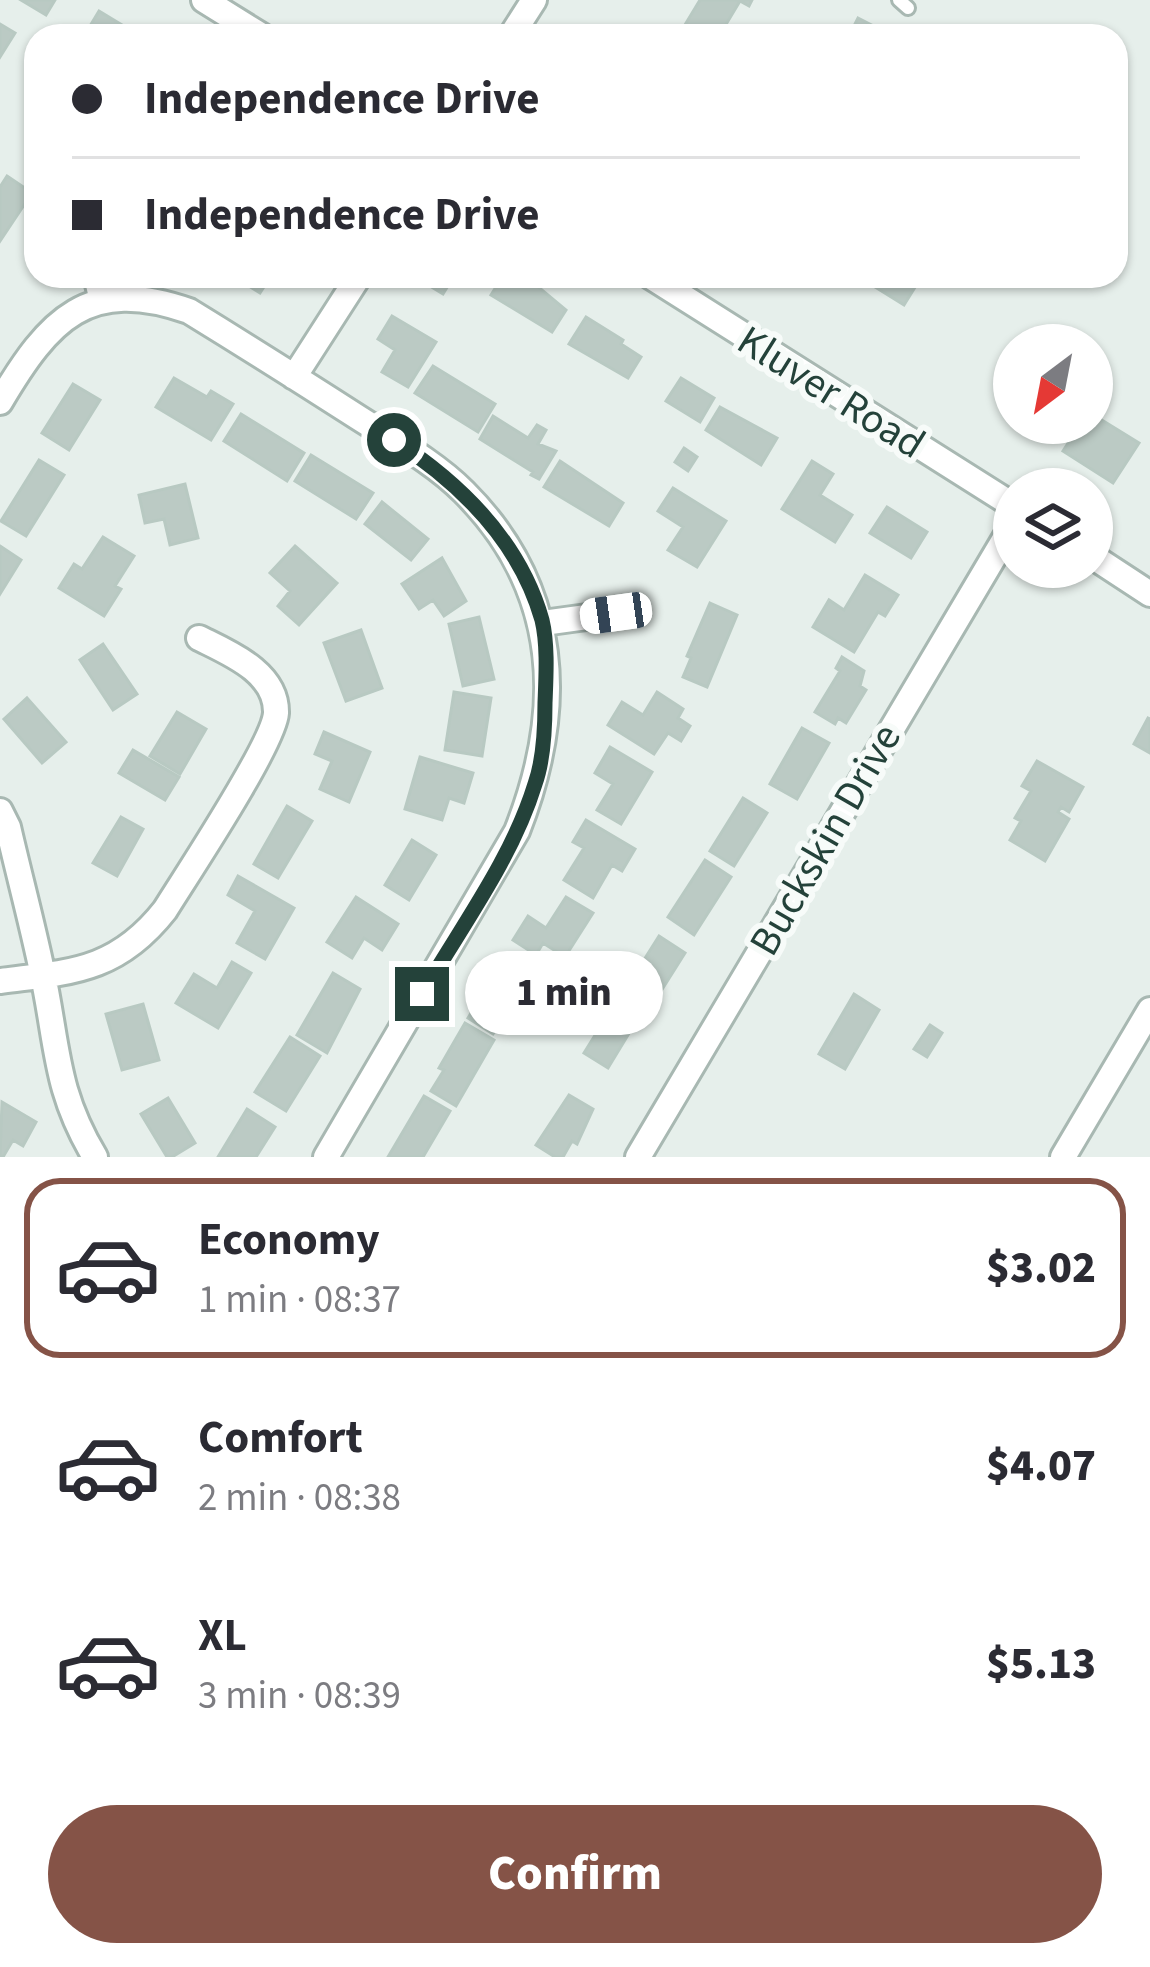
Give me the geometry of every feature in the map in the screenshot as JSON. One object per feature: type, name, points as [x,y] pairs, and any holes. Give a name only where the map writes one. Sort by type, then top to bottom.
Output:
[{"type":"street","points":[[204,0],[243,24]]},
{"type":"street","points":[[0,402],[48,331],[99,288],[156,299],[189,310],[427,461],[464,492],[524,575],[543,623],[545,732],[537,782],[517,831],[326,1157]]},
{"type":"street","points":[[294,376],[351,288]]},
{"type":"street","name":"Kluver Road","points":[[669,288],[993,493]]},
{"type":"street","name":"Buckskin Drive","points":[[638,1157],[993,558]]},
{"type":"street","points":[[1113,570],[1150,594]]},
{"type":"street","points":[[543,623],[616,613]]},
{"type":"street","points":[[0,980],[91,966],[123,954],[146,934],[262,749],[276,712],[266,682],[245,661],[200,638]]},
{"type":"street","points":[[0,811],[8,827],[44,976],[55,1060],[72,1112],[95,1157]]},
{"type":"street","points":[[1063,1157],[1149,1012]]},
{"type":"building","points":[[21,0],[55,0],[46,15]]},
{"type":"building","points":[[700,0],[752,0],[749,6],[740,1],[726,24],[685,24]]},
{"type":"building","points":[[99,11],[120,24],[91,24]]},
{"type":"building","points":[[0,24],[15,33],[0,57]]},
{"type":"building","points":[[7,176],[24,188],[24,205],[0,241],[0,187]]},
{"type":"building","points":[[495,288],[539,288],[566,310],[552,332],[491,295]]},
{"type":"building","points":[[877,288],[915,288],[904,305]]},
{"type":"building","points":[[392,316],[436,342],[408,387],[382,372],[395,350],[378,339]]},
{"type":"building","points":[[586,317],[641,357],[628,378],[569,344]]},
{"type":"building","points":[[433,366],[495,404],[478,432],[415,393]]},
{"type":"building","points":[[174,378],[207,397],[211,391],[233,404],[211,440],[156,407]]},
{"type":"building","points":[[681,378],[714,398],[700,422],[666,401]]},
{"type":"building","points":[[73,384],[100,400],[69,450],[42,433]]},
{"type":"building","points":[[720,407],[777,438],[761,465],[706,430]]},
{"type":"building","points":[[241,414],[304,453],[287,481],[224,441]]},
{"type":"building","points":[[493,416],[528,438],[537,425],[546,430],[538,444],[556,451],[539,479],[480,439]]},
{"type":"building","points":[[1113,427],[1139,443],[1113,483],[1113,468],[1090,468],[1063,451],[1068,444],[1113,444]]},
{"type":"building","points":[[684,448],[697,457],[688,471],[675,462]]},
{"type":"building","points":[[311,455],[373,493],[356,519],[295,481]]},
{"type":"building","points":[[39,460],[64,475],[26,536],[1,521]]},
{"type":"building","points":[[560,461],[623,503],[609,526],[544,487]]},
{"type":"building","points":[[812,461],[833,474],[820,495],[852,515],[835,542],[782,509]]},
{"type":"building","points":[[185,484],[198,538],[170,545],[164,519],[145,523],[139,495]]},
{"type":"building","points":[[673,488],[726,521],[697,567],[668,550],[683,527],[658,511]]},
{"type":"building","points":[[382,502],[428,539],[411,560],[365,524]]},
{"type":"building","points":[[887,507],[927,532],[911,558],[870,533]]},
{"type":"building","points":[[103,537],[134,556],[104,616],[59,588],[74,564],[82,569]]},
{"type":"building","points":[[0,546],[21,560],[0,594]]},
{"type":"building","points":[[295,546],[337,583],[299,625],[278,606],[290,591],[270,573]]},
{"type":"building","points":[[442,558],[466,601],[444,616],[433,600],[419,609],[402,584]]},
{"type":"building","points":[[865,575],[898,595],[885,616],[878,612],[854,652],[813,627],[829,600],[844,610]]},
{"type":"building","points":[[710,603],[737,615],[707,687],[683,677]]},
{"type":"building","points":[[479,617],[494,679],[463,686],[449,624]]},
{"type":"building","points":[[361,630],[382,688],[346,701],[324,643]]},
{"type":"building","points":[[103,644],[137,694],[113,710],[80,660]]},
{"type":"building","points":[[842,657],[864,671],[860,686],[866,690],[846,723],[838,718],[835,724],[815,712],[840,671],[836,668]]},
{"type":"building","points":[[454,692],[491,698],[482,756],[445,750]]},
{"type":"building","points":[[657,692],[683,709],[678,718],[690,726],[681,741],[668,733],[654,754],[608,725],[622,702],[643,715]]},
{"type":"building","points":[[27,698],[66,742],[42,763],[4,719]]},
{"type":"building","points":[[177,712],[206,729],[180,774],[150,756]]},
{"type":"building","points":[[1150,719],[1150,753],[1134,744]]},
{"type":"building","points":[[802,728],[829,743],[797,799],[770,784]]},
{"type":"building","points":[[324,732],[370,752],[349,802],[320,789],[332,761],[315,754]]},
{"type":"building","points":[[610,747],[652,772],[621,824],[597,810],[613,784],[595,773]]},
{"type":"building","points":[[133,750],[179,777],[165,800],[119,773]]},
{"type":"building","points":[[420,757],[473,773],[464,803],[449,798],[442,820],[405,809]]},
{"type":"building","points":[[1037,761],[1083,787],[1069,812],[1061,807],[1058,812],[1069,819],[1045,861],[1010,840],[1021,821],[1015,818],[1031,791],[1022,786]]},
{"type":"building","points":[[743,798],[767,813],[734,866],[710,851]]},
{"type":"building","points":[[287,806],[312,821],[278,878],[254,864]]},
{"type":"building","points":[[121,817],[143,829],[117,876],[93,863]]},
{"type":"building","points":[[586,820],[635,849],[622,871],[612,865],[593,898],[564,880],[584,848],[573,842]]},
{"type":"building","points":[[412,840],[436,855],[409,900],[385,885]]},
{"type":"building","points":[[705,860],[731,877],[694,935],[668,917]]},
{"type":"building","points":[[238,876],[294,908],[265,959],[237,943],[255,911],[228,895]]},
{"type":"building","points":[[356,897],[398,924],[382,950],[364,938],[352,958],[327,942]]},
{"type":"building","points":[[566,897],[593,913],[565,957],[543,943],[536,955],[513,940],[528,916],[546,928]]},
{"type":"building","points":[[659,936],[685,953],[651,1007],[625,990]]},
{"type":"building","points":[[232,962],[251,973],[218,1028],[176,1003],[194,974],[217,988]]},
{"type":"building","points":[[500,966],[525,981],[493,1034],[468,1018]]},
{"type":"building","points":[[333,973],[360,989],[327,1053],[297,1035]]},
{"type":"building","points":[[854,994],[879,1010],[845,1069],[819,1054]]},
{"type":"building","points":[[143,1004],[159,1060],[122,1070],[106,1014]]},
{"type":"building","points":[[607,1016],[631,1030],[608,1068],[584,1053]]},
{"type":"building","points":[[465,1023],[494,1040],[456,1106],[431,1091]]},
{"type":"building","points":[[930,1025],[942,1033],[927,1057],[914,1049]]},
{"type":"building","points":[[290,1037],[320,1056],[286,1111],[255,1092]]},
{"type":"building","points":[[569,1095],[593,1109],[577,1144],[572,1141],[563,1157],[555,1157],[536,1145]]},
{"type":"building","points":[[424,1096],[450,1111],[423,1157],[388,1157]]},
{"type":"building","points":[[168,1098],[195,1143],[172,1157],[167,1157],[141,1114]]},
{"type":"building","points":[[2,1102],[36,1122],[23,1146],[13,1140],[3,1157],[0,1156]]},
{"type":"building","points":[[247,1109],[275,1127],[256,1157],[218,1157]]},
{"type":"route","points":[[394,440],[464,492],[495,530],[524,575],[543,623],[545,732],[537,782],[517,831],[422,994]]}]
